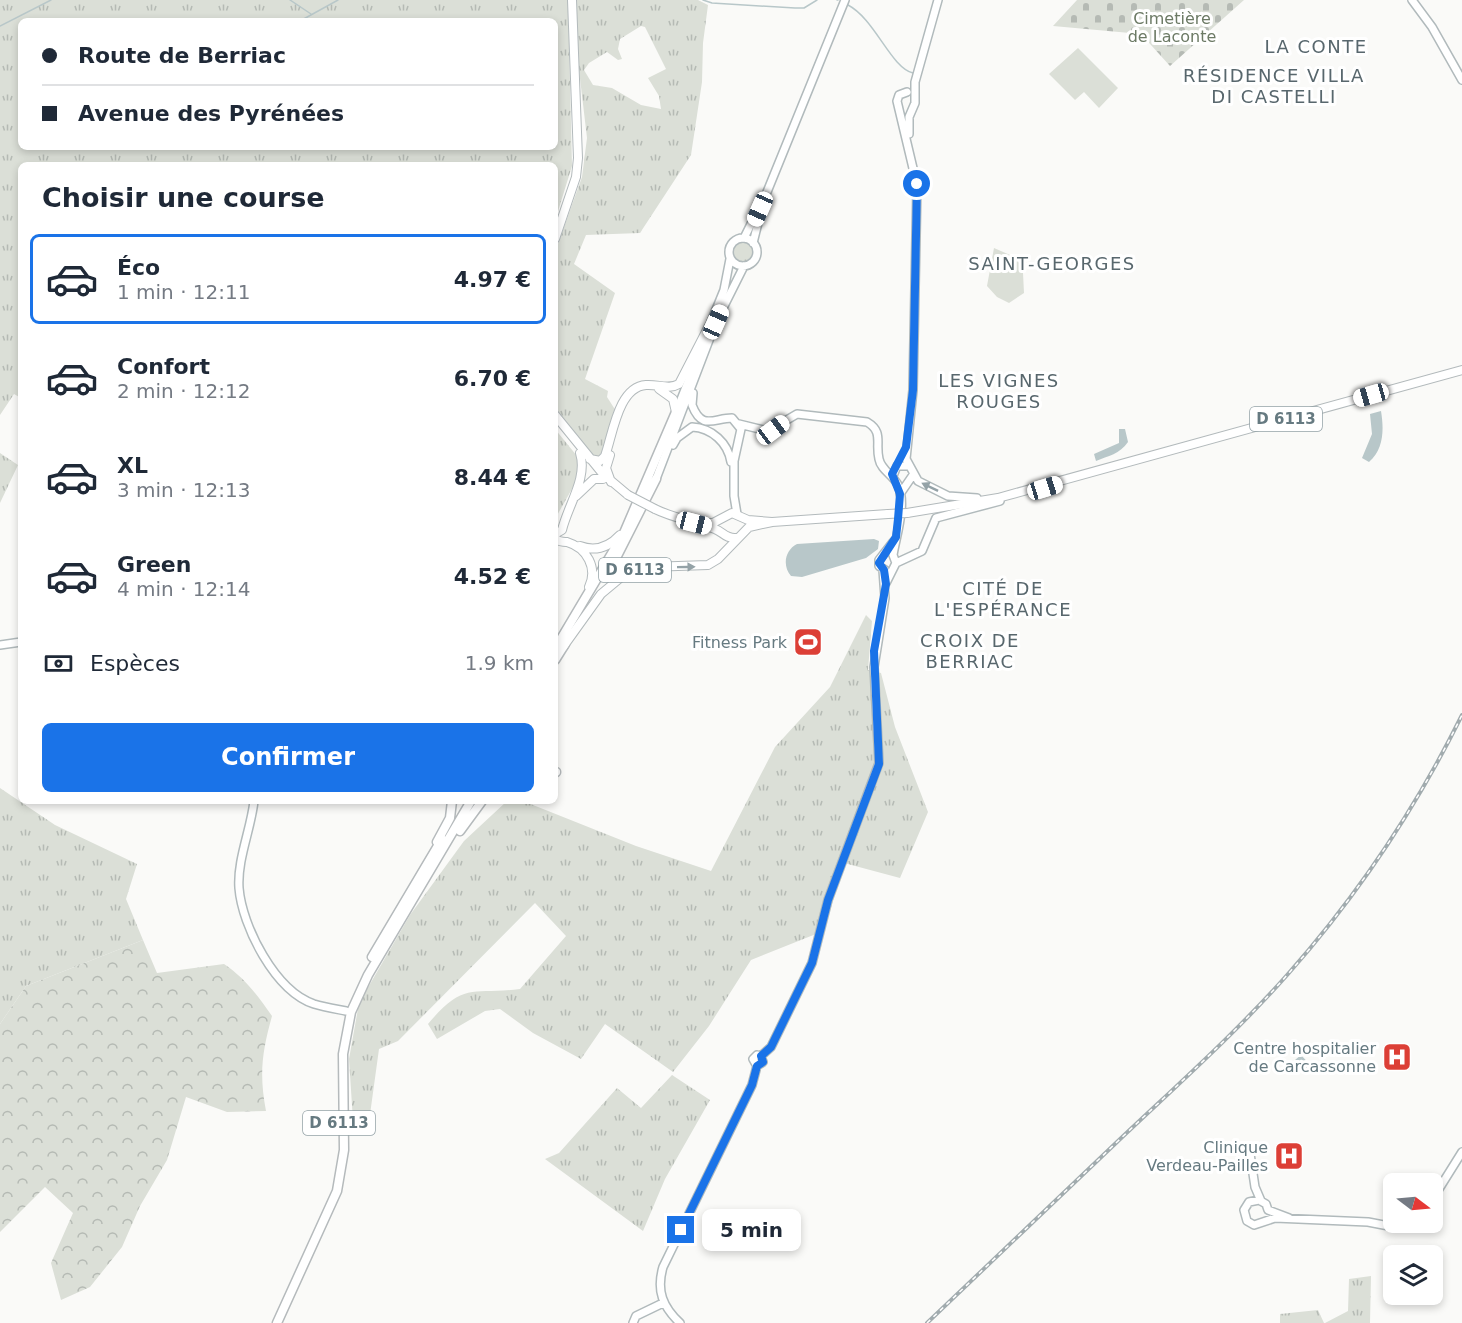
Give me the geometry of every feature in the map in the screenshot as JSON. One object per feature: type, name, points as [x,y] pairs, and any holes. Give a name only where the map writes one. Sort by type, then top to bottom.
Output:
[{"type":"highway","name":"D 6113","points":[[558,647],[624,533],[676,412]]},
{"type":"highway","name":"D 6113","points":[[558,647],[624,545],[656,478]]},
{"type":"highway","points":[[393,922],[445,829],[450,818],[452,804]]},
{"type":"highway","name":"D 6113","points":[[270,1323],[324,1210],[337,1168],[339,1134],[337,1053],[353,990],[463,804]]},
{"type":"highway","name":"D 6113","points":[[276,1323],[337,1191],[344,1150],[343,1054],[351,1012],[368,975],[469,804]]},
{"type":"highway","points":[[440,855],[456,838],[480,804]]},
{"type":"main road","points":[[558,230],[576,177],[579,158],[572,0]]},
{"type":"main road","points":[[767,192],[753,243],[755,258],[744,266],[737,265],[730,259],[728,251],[731,243],[744,238],[767,192],[845,0]]},
{"type":"main road","points":[[910,94],[938,0]]},
{"type":"main road","points":[[1412,0],[1432,27],[1462,80]]},
{"type":"main road","points":[[910,94],[898,97],[917,184],[913,390],[906,447],[908,466],[918,481],[948,496],[967,499],[1048,484]]},
{"type":"main road","points":[[909,142],[911,109],[915,103],[910,94]]},
{"type":"main road","points":[[899,107],[905,111],[911,109]]},
{"type":"main road","points":[[744,238],[753,243]]},
{"type":"main road","name":"D 6113","points":[[676,412],[724,290],[730,259]]},
{"type":"main road","name":"D 6113","points":[[656,478],[732,287],[744,266]]},
{"type":"main road","name":"D 6113","points":[[590,459],[600,461],[606,456],[622,402],[632,390],[643,385],[671,387],[679,384],[713,318]]},
{"type":"main road","points":[[680,1323],[663,1303],[660,1289],[663,1267],[746,1098],[757,1066],[753,1059],[757,1055],[761,1056],[771,1047],[812,963],[828,900],[879,764],[874,667],[886,584],[896,537],[900,494],[895,480],[883,467],[878,454],[877,430],[867,422],[797,414],[773,430],[753,429],[739,424],[732,418],[719,422],[707,422],[701,418],[692,405],[707,348]]},
{"type":"main road","name":"D 6113","points":[[907,513],[977,502],[1048,484],[1462,370]]},
{"type":"main road","points":[[607,480],[608,460],[633,395],[645,388],[663,390],[673,399],[676,412]]},
{"type":"main road","points":[[558,419],[579,450],[607,480],[627,495],[656,509],[721,532],[727,537],[736,538],[744,532],[733,478],[739,424]]},
{"type":"main road","points":[[716,435],[719,422]]},
{"type":"main road","points":[[558,425],[572,440]]},
{"type":"main road","points":[[656,478],[677,438],[685,431],[699,427],[716,435],[729,451],[731,461],[732,496],[724,516],[721,532]]},
{"type":"main road","points":[[723,443],[739,438],[753,429]]},
{"type":"main road","points":[[895,480],[898,465],[906,447]]},
{"type":"main road","points":[[579,450],[590,459],[607,480]]},
{"type":"main road","points":[[559,537],[582,475],[579,450]]},
{"type":"main road","points":[[883,467],[908,466]]},
{"type":"main road","name":"D 6113","points":[[744,532],[751,526],[772,522],[931,513],[1000,501],[1109,468]]},
{"type":"main road","points":[[900,494],[913,476]]},
{"type":"main road","points":[[569,505],[594,479],[607,480]]},
{"type":"main road","points":[[895,480],[906,484]]},
{"type":"main road","points":[[890,568],[922,551],[934,523],[940,516],[1000,501]]},
{"type":"main road","points":[[694,523],[713,523],[724,516],[740,516]]},
{"type":"main road","name":"D 6113","points":[[740,516],[772,522]]},
{"type":"main road","name":"D 6113","points":[[559,537],[583,548],[597,549],[611,544],[624,533]]},
{"type":"main road","name":"D 6113","points":[[558,647],[593,573],[591,563],[583,550],[559,537]]},
{"type":"main road","points":[[890,568],[879,563],[896,537]]},
{"type":"main road","name":"D 6113","points":[[558,648],[601,594],[625,573],[648,567],[681,568],[708,565],[718,559],[736,538]]},
{"type":"main road","points":[[885,554],[893,555]]},
{"type":"main road","points":[[0,645],[18,642]]},
{"type":"main road","points":[[253,804],[239,887],[243,909],[255,944],[277,976],[306,1000],[346,1011]]},
{"type":"main road","points":[[1249,1147],[1255,1187],[1261,1201],[1269,1210],[1288,1218]]},
{"type":"main road","points":[[1443,1182],[1462,1152]]},
{"type":"main road","points":[[1255,1187],[1250,1202],[1244,1210],[1247,1221],[1257,1225],[1266,1221],[1288,1218],[1383,1225]]},
{"type":"main road","points":[[1250,1202],[1261,1201]]},
{"type":"main road","points":[[1266,1221],[1269,1210]]},
{"type":"main road","points":[[633,1323],[636,1316],[663,1303]]},
{"type":"green space","points":[[0,0],[568,0],[572,166],[558,211],[558,162],[18,162],[18,396],[14,394],[0,415]]},
{"type":"green space","points":[[575,0],[698,0],[708,5],[703,43],[702,82],[691,155],[640,233],[586,235],[574,264],[615,293],[585,379],[608,391],[607,397],[616,411],[602,452],[597,458],[579,443],[558,413],[558,244],[582,177],[587,138],[577,53]],"holes":[[[641,26],[645,27],[666,69],[648,78],[659,96],[661,109],[641,105],[612,88],[593,85],[584,70],[589,63],[607,52],[618,60],[622,59],[618,49],[620,39]]]},
{"type":"green space","name":"Cimetière de Laconte","points":[[1077,0],[1244,0],[1170,66],[1141,34],[1053,26]]},
{"type":"green space","points":[[1078,48],[1118,88],[1099,108],[1084,92],[1075,100],[1049,74]]},
{"type":"green space","points":[[743,241],[751,244],[754,252],[751,260],[743,263],[735,260],[732,252],[735,244]]},
{"type":"green space","points":[[994,248],[1017,258],[1023,273],[1024,293],[1009,303],[997,297],[987,286]]},
{"type":"green space","points":[[558,433],[577,456],[577,480],[558,514]]},
{"type":"green space","points":[[0,453],[18,465],[0,503]]},
{"type":"green space","points":[[866,615],[872,621],[868,670],[881,673],[895,727],[928,812],[900,878],[844,863],[829,914],[816,934],[751,960],[709,1026],[673,1072],[605,1024],[581,1059],[533,1033],[500,1009],[485,1011],[437,1039],[428,1024],[451,1001],[479,991],[520,989],[566,936],[535,903],[398,1041],[379,1049],[368,1129],[353,1121],[349,1059],[359,1003],[410,915],[464,841],[504,804],[531,804],[636,846],[711,871],[775,747],[830,687]]},
{"type":"green space","points":[[0,788],[18,800],[18,804],[24,804],[55,825],[137,864],[126,899],[143,940],[26,986],[0,1024]]},
{"type":"green space","points":[[143,940],[157,973],[224,964],[245,981],[267,1009],[272,1016],[263,1063],[266,1111],[227,1112],[186,1097],[167,1160],[140,1206],[122,1247],[90,1287],[61,1300],[51,1263],[73,1213],[45,1187],[0,1232],[0,1024],[26,986]]},
{"type":"green space","points":[[672,1075],[710,1100],[665,1179],[643,1231],[545,1159],[559,1153],[617,1088],[641,1108]]},
{"type":"green space","points":[[1371,1276],[1370,1323],[1325,1323],[1348,1311],[1349,1279]]},
{"type":"green space","points":[[1318,1310],[1324,1323],[1280,1323],[1280,1314]]},
{"type":"shaded area","points":[[1381,411],[1382,438],[1378,451],[1369,462],[1362,458],[1372,434],[1370,414]]},
{"type":"shaded area","points":[[1119,429],[1125,429],[1128,442],[1118,452],[1096,461],[1094,454],[1119,443]]},
{"type":"shaded area","points":[[874,539],[879,541],[878,549],[866,558],[802,577],[791,576],[786,568],[787,554],[797,544]]},
{"type":"shaded area","points":[[1301,1055],[1315,1070],[1311,1074],[1295,1060]]},
{"type":"waterway","points":[[0,26],[51,0]]},
{"type":"waterway","points":[[290,0],[311,14]]},
{"type":"waterway","points":[[305,18],[338,0]]},
{"type":"waterway","points":[[703,0],[712,3],[795,8],[804,8],[817,0]]},
{"type":"waterway","points":[[848,5],[866,21],[897,62],[913,73]]},
{"type":"railway","points":[[927,1323],[1204,1060],[1288,974],[1338,914],[1384,850],[1425,784],[1462,715]]},
{"type":"place","name":"Fitness Park","points":[[808,642]]},
{"type":"place","name":"Centre hospitalier de Carcassonne","points":[[1397,1057]]},
{"type":"place","name":"Clinique Verdeau-Pailles","points":[[1289,1156]]},
{"type":"district","name":"LA CONTE","points":[[1316,46]]},
{"type":"district","name":"RÉSIDENCE VILLA DI CASTELLI","points":[[1274,85]]},
{"type":"district","name":"SAINT-GEORGES","points":[[1052,263]]},
{"type":"district","name":"LES VIGNES ROUGES","points":[[999,390]]},
{"type":"district","name":"CITÉ DE L'ESPÉRANCE","points":[[1003,598]]},
{"type":"district","name":"CROIX DE BERRIAC","points":[[970,650]]},
{"type":"route","points":[[681,1230],[752,1085],[757,1066],[763,1062],[761,1056],[771,1047],[812,963],[828,900],[879,764],[874,651],[886,584],[884,570],[879,563],[880,557],[888,550],[896,537],[900,494],[892,474],[902,460],[906,447],[913,390],[917,184]]}]
